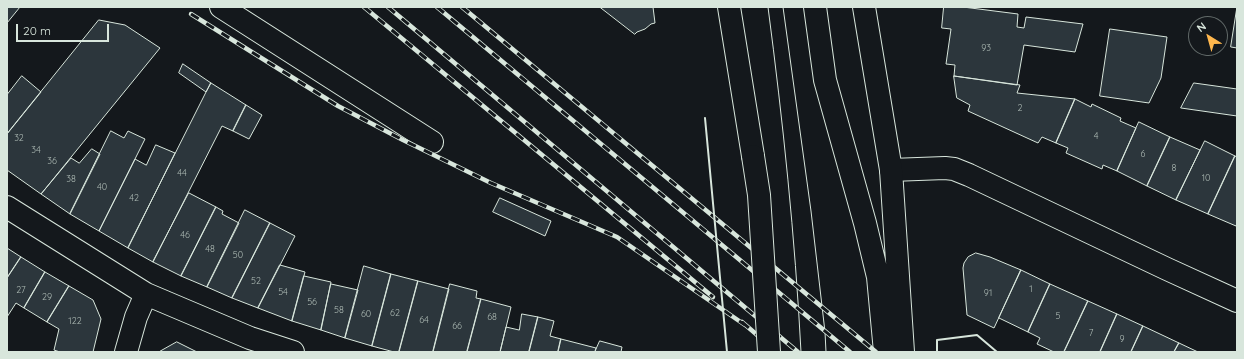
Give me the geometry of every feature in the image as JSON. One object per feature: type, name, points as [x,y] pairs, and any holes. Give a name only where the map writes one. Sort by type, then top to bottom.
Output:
[{"type":"main road","points":[[222,7],[432,142]]},
{"type":"main road","points":[[729,7],[759,195],[769,352]]},
{"type":"main road","points":[[815,7],[825,80],[865,223],[878,277],[885,352]]},
{"type":"main road","points":[[864,7],[891,170],[903,352]]},
{"type":"main road","points":[[891,170],[954,169],[1167,269],[1237,300]]},
{"type":"main road","points":[[7,207],[146,294],[250,338],[293,352]]},
{"type":"main road","points":[[126,352],[136,317],[146,294]]},
{"type":"building","points":[[7,7],[20,7],[7,23]]},
{"type":"building","points":[[600,7],[653,7],[655,23],[635,34]]},
{"type":"building","points":[[944,7],[963,7],[1018,14],[1017,27],[1024,28],[1026,17],[1083,24],[1075,52],[1024,45],[1017,85],[954,76],[955,65],[946,64],[951,29],[942,28]]},
{"type":"building","points":[[1237,7],[1237,48],[1231,47]]},
{"type":"building","points":[[99,20],[125,25],[160,48],[41,194],[7,170],[7,134]]},
{"type":"building","points":[[1110,29],[1167,37],[1161,78],[1149,103],[1100,96]]},
{"type":"building","points":[[183,64],[211,83],[206,92],[179,73]]},
{"type":"building","points":[[22,76],[41,92],[7,134],[7,95]]},
{"type":"building","points":[[954,76],[1020,85],[1017,93],[1075,99],[1056,143],[1042,137],[1038,143],[968,111],[970,105],[957,98]]},
{"type":"building","points":[[211,83],[246,105],[233,131],[222,126],[153,262],[128,248]]},
{"type":"building","points":[[1194,83],[1237,89],[1237,116],[1181,108]]},
{"type":"building","points":[[1075,99],[1091,107],[1092,104],[1121,118],[1120,121],[1136,128],[1117,171],[1103,165],[1102,169],[1066,153],[1068,148],[1056,143]]},
{"type":"building","points":[[246,105],[262,115],[249,139],[233,131]]},
{"type":"building","points":[[1139,122],[1170,137],[1147,186],[1117,171]]},
{"type":"building","points":[[111,131],[124,138],[128,131],[145,139],[99,231],[70,214]]},
{"type":"building","points":[[1170,137],[1200,150],[1176,200],[1147,186]]},
{"type":"building","points":[[1205,141],[1235,156],[1208,214],[1176,200]]},
{"type":"building","points":[[156,145],[175,153],[128,248],[99,231],[135,159],[146,165]]},
{"type":"building","points":[[92,149],[100,154],[70,214],[41,194],[71,158],[79,163]]},
{"type":"building","points":[[1235,156],[1237,157],[1236,226],[1208,214]]},
{"type":"building","points":[[189,193],[216,207],[181,276],[153,262]]},
{"type":"building","points":[[500,198],[551,221],[545,236],[493,212]]},
{"type":"building","points":[[216,207],[223,211],[222,214],[239,223],[207,287],[181,276]]},
{"type":"building","points":[[245,210],[270,223],[232,298],[207,287]]},
{"type":"building","points":[[270,223],[295,236],[258,308],[232,298]]},
{"type":"building","points":[[7,248],[21,257],[7,278]]},
{"type":"building","points":[[976,253],[990,257],[1021,270],[994,328],[967,315],[963,268],[968,257]]},
{"type":"building","points":[[21,257],[45,272],[24,308],[16,303],[7,317],[7,278]]},
{"type":"building","points":[[280,265],[305,272],[292,321],[258,308]]},
{"type":"building","points":[[364,266],[391,274],[372,346],[345,338]]},
{"type":"building","points":[[1021,270],[1050,284],[1028,332],[999,318]]},
{"type":"building","points":[[45,272],[69,286],[47,322],[24,308]]},
{"type":"building","points":[[391,274],[418,281],[399,352],[372,346]]},
{"type":"building","points":[[304,276],[331,282],[321,330],[292,321]]},
{"type":"building","points":[[418,281],[449,289],[433,352],[399,352]]},
{"type":"building","points":[[331,284],[358,290],[345,338],[321,330]]},
{"type":"building","points":[[450,284],[477,291],[476,298],[481,299],[467,352],[433,352]]},
{"type":"building","points":[[1050,284],[1088,301],[1064,352],[1054,352],[1037,344],[1040,338],[1028,332]]},
{"type":"building","points":[[69,286],[93,300],[101,319],[93,352],[60,352],[54,350],[59,329],[47,322]]},
{"type":"building","points":[[481,299],[511,307],[500,352],[467,352]]},
{"type":"building","points":[[1088,301],[1117,314],[1100,352],[1064,352]]},
{"type":"building","points":[[522,314],[538,317],[529,352],[500,352],[506,327],[519,330]]},
{"type":"building","points":[[1117,314],[1143,326],[1131,352],[1100,352]]},
{"type":"building","points":[[538,317],[554,321],[550,336],[561,339],[558,352],[529,352]]},
{"type":"building","points":[[1143,326],[1179,343],[1174,352],[1131,352]]},
{"type":"building","points":[[561,339],[596,348],[595,352],[558,352]]},
{"type":"building","points":[[600,341],[622,347],[621,352],[595,352]]},
{"type":"building","points":[[177,342],[197,352],[159,352]]},
{"type":"building","points":[[1179,343],[1198,352],[1174,352]]},
{"type":"tram line","points":[[768,7],[788,179],[801,352]]},
{"type":"tram line","points":[[783,7],[811,211],[826,352]]},
{"type":"railway","points":[[364,7],[713,297]]},
{"type":"railway","points":[[388,7],[798,352]]},
{"type":"railway","points":[[437,7],[850,352]]},
{"type":"railway","points":[[462,7],[876,352]]},
{"type":"railway","points":[[191,14],[338,106],[491,183],[617,237],[745,325]]},
{"type":"railway","points":[[742,322],[777,352]]},
{"type":"wall","points":[[705,118],[727,352]]},
{"type":"wall","points":[[937,352],[937,340],[977,335],[997,352]]}]
